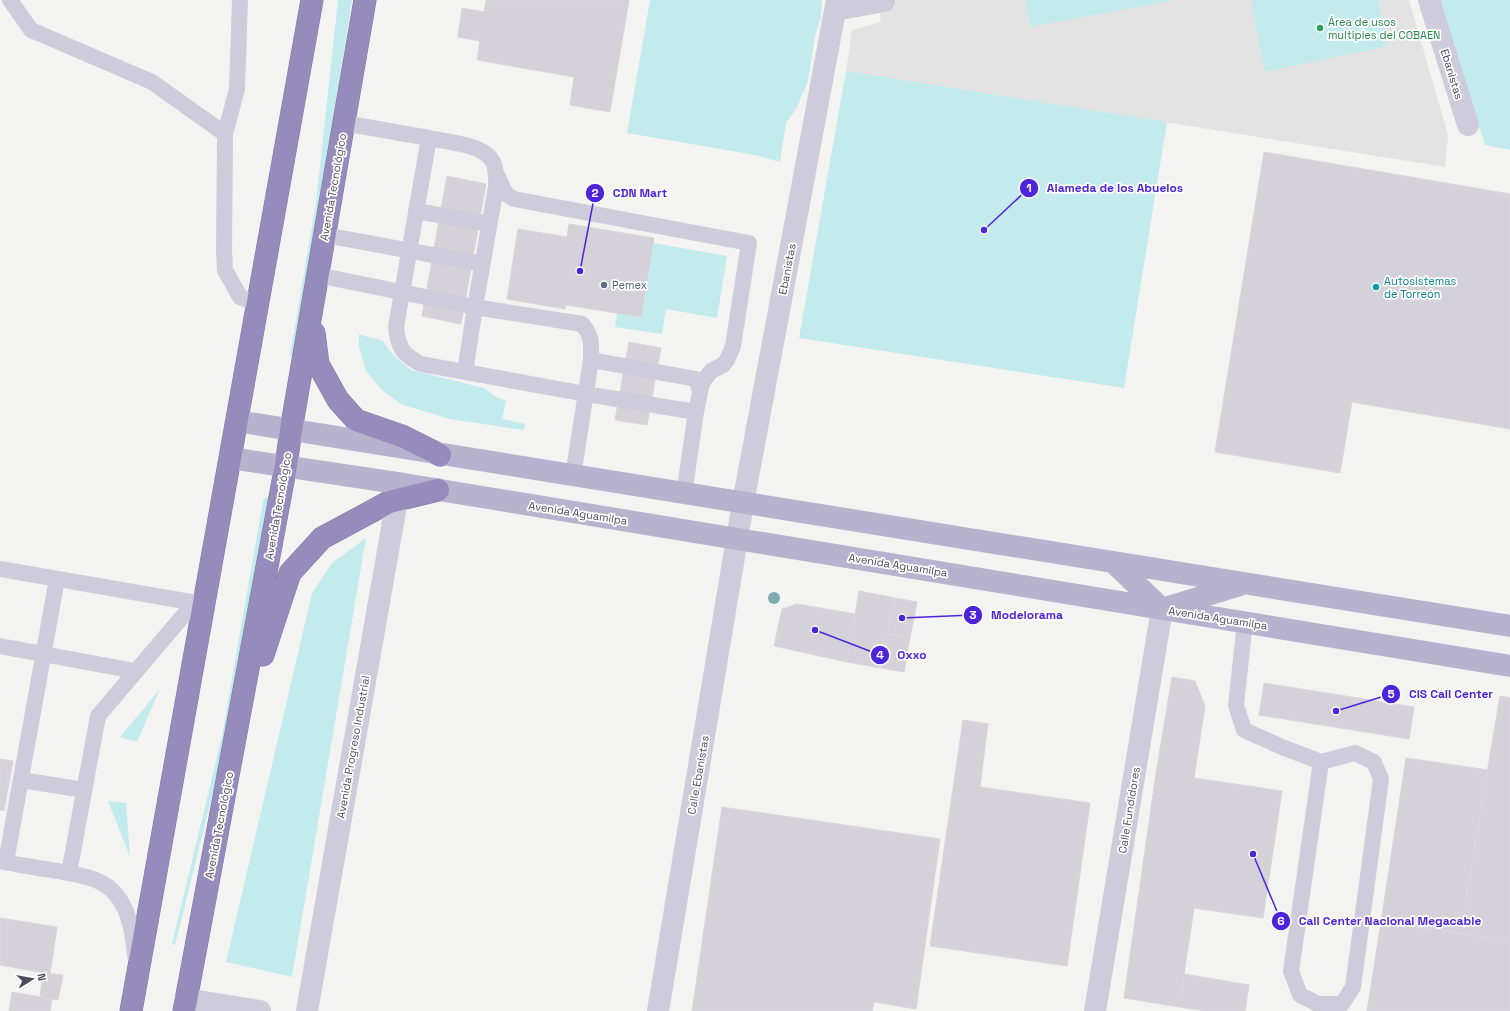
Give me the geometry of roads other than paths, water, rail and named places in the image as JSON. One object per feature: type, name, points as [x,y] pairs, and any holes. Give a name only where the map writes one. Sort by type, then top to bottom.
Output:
[{"type":"highway","points":[[131,1011],[199,604],[237,421],[312,0]]},
{"type":"highway","name":"Avenida Tecnológico","points":[[185,1005],[286,465],[365,0]]},
{"type":"highway","points":[[311,312],[318,364],[338,400],[356,420],[402,436],[440,455]]},
{"type":"highway","points":[[228,775],[272,624],[290,573],[322,538],[357,519],[397,491],[438,490]]},
{"type":"main road","points":[[237,421],[440,455],[1510,626]]},
{"type":"main road","points":[[230,458],[286,465],[397,491]]},
{"type":"main road","name":"Avenida Aguamilpa","points":[[438,490],[1510,666]]},
{"type":"main road","points":[[1113,562],[1162,609],[1246,584]]},
{"type":"street","name":"Ebanistas","points":[[1429,0],[1468,125]]},
{"type":"street","points":[[836,5],[884,1]]},
{"type":"street","name":"Ebanistas","points":[[737,539],[836,5]]},
{"type":"street","name":"Avenida Progreso Industrial","points":[[307,1011],[397,491]]},
{"type":"street","name":"Calle Ebanistas","points":[[658,1011],[737,539]]},
{"type":"street","name":"Calle Fundidores","points":[[1095,1011],[1162,609]]},
{"type":"street","points":[[185,1005],[260,1011]]},
{"type":"lane","points":[[10,0],[31,30],[152,82],[225,134]]},
{"type":"lane","points":[[240,0],[237,89],[225,134],[225,270],[240,297],[258,304]]},
{"type":"lane","points":[[344,123],[475,148],[485,153],[492,162],[506,194],[514,199],[749,242],[731,353],[727,360],[722,365],[711,371],[702,383],[696,412],[684,494]]},
{"type":"lane","points":[[429,138],[396,327],[397,340],[402,351],[411,359],[421,364],[696,412]]},
{"type":"lane","points":[[465,372],[496,187],[496,173]]},
{"type":"lane","points":[[416,211],[489,224]]},
{"type":"lane","points":[[324,235],[482,264]]},
{"type":"lane","points":[[317,276],[475,307],[582,324],[589,332],[591,342],[591,360],[573,476]]},
{"type":"lane","points":[[591,360],[696,379],[700,391]]},
{"type":"lane","points":[[0,569],[199,604]]},
{"type":"lane","points":[[57,579],[21,780],[3,862],[85,876],[101,882],[113,892],[125,907],[133,934],[136,983]]},
{"type":"lane","points":[[69,873],[98,716],[135,671],[199,604]]},
{"type":"lane","points":[[1246,622],[1236,705],[1244,730],[1320,762],[1355,752],[1374,762],[1381,779],[1353,987],[1342,1004],[1318,1004],[1300,995],[1292,971],[1320,762]]},
{"type":"lane","points":[[0,646],[135,671]]},
{"type":"lane","points":[[21,780],[84,790]]},
{"type":"place","name":"Área de usos multiples del COBAEN","points":[[1320,28]]},
{"type":"place","name":"Alameda de los Abuelos","points":[[984,230]]},
{"type":"place","name":"CDN Mart","points":[[580,271]]},
{"type":"place","name":"Pemex","points":[[604,285]]},
{"type":"place","name":"Autosistemas de Torreón","points":[[1376,287]]},
{"type":"place","name":"Modelorama","points":[[902,618]]},
{"type":"place","name":"Oxxo","points":[[815,630]]},
{"type":"place","name":"CIS Call Center","points":[[1336,711]]},
{"type":"place","name":"Call Center Nacional Megacable","points":[[1253,854]]}]
